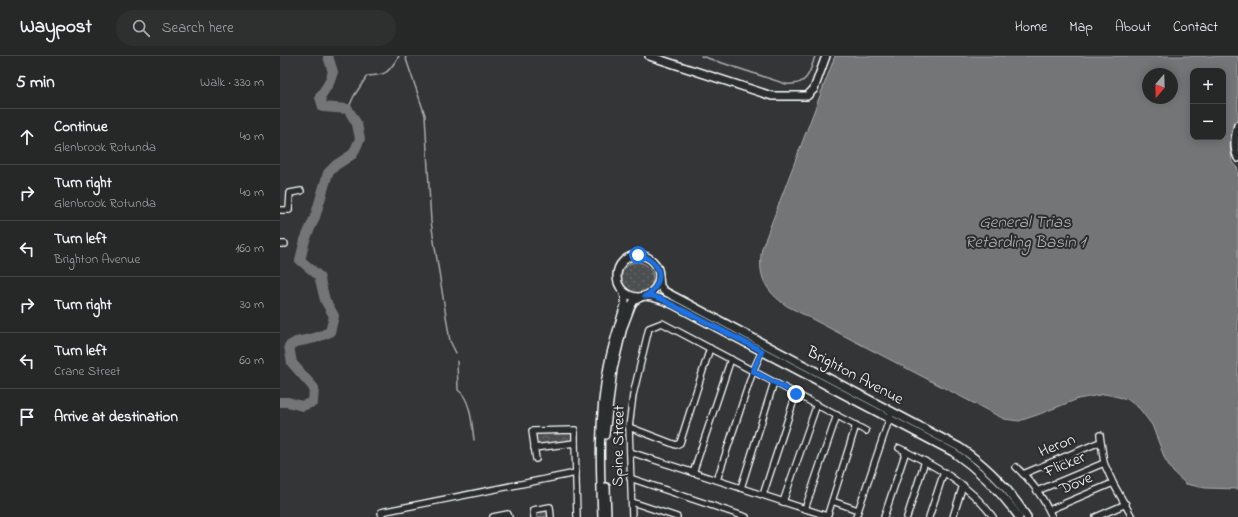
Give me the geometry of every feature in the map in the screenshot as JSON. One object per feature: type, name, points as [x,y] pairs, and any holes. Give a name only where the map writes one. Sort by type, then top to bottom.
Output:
[{"type":"street","points":[[648,56],[772,96],[807,96],[814,89],[826,56]]},
{"type":"street","points":[[1238,125],[1236,148],[1238,158]]},
{"type":"street","points":[[280,210],[289,210],[290,193],[301,191]]},
{"type":"street","points":[[607,517],[604,466],[605,428],[613,369],[623,327],[629,311],[634,301],[643,297],[650,293],[655,288],[658,283],[659,276],[656,266],[651,260],[638,255],[630,256],[617,270],[617,282],[629,296],[643,297]]},
{"type":"street","name":"Brighton Avenue","points":[[659,276],[660,286],[664,291],[890,414],[965,460],[1004,496],[1019,517]]},
{"type":"street","points":[[602,517],[600,426],[608,368],[625,305],[624,292]]},
{"type":"street","name":"Brighton Avenue","points":[[643,297],[652,296],[661,299],[762,351],[959,448],[972,457],[999,481],[1027,517]]},
{"type":"street","name":"Spine Street","points":[[632,517],[629,427],[633,395],[649,328],[662,323],[710,348]]},
{"type":"street","points":[[629,427],[678,445],[680,443],[710,348],[866,430]]},
{"type":"street","points":[[717,480],[753,371],[762,351]]},
{"type":"street","points":[[693,473],[731,360]]},
{"type":"street","points":[[740,488],[774,382]]},
{"type":"street","points":[[763,495],[796,394]]},
{"type":"street","points":[[783,502],[817,404]]},
{"type":"street","points":[[856,517],[890,414]]},
{"type":"street","points":[[805,509],[837,415]]},
{"type":"street","points":[[630,452],[827,516],[856,425]]},
{"type":"street","points":[[536,459],[532,431],[575,430],[574,443],[577,517]]},
{"type":"street","points":[[1100,435],[1104,463],[1113,483],[1132,517]]},
{"type":"street","name":"Heron","points":[[1024,474],[1100,442]]},
{"type":"street","points":[[534,448],[574,443]]},
{"type":"street","points":[[899,448],[925,461],[963,485],[993,517]]},
{"type":"street","points":[[884,517],[906,451]]},
{"type":"street","points":[[907,517],[925,461]]},
{"type":"street","name":"Flicker","points":[[1037,491],[1104,463]]},
{"type":"street","points":[[1016,467],[1024,474],[1037,491],[1052,517]]},
{"type":"street","points":[[929,517],[944,472]]},
{"type":"street","points":[[382,517],[381,512],[576,473]]},
{"type":"street","points":[[630,478],[746,517]]},
{"type":"street","name":"Dove","points":[[1049,510],[1113,483]]},
{"type":"street","points":[[953,517],[963,485]]},
{"type":"street","points":[[832,501],[858,510]]},
{"type":"street","points":[[632,502],[677,517]]},
{"type":"street","points":[[1096,517],[1126,504]]},
{"type":"street","points":[[534,517],[533,510],[550,507],[551,517]]},
{"type":"street","points":[[493,517],[508,514],[509,517]]},
{"type":"green space","points":[[637,262],[648,267],[653,278],[648,289],[637,294],[626,289],[621,278],[626,267]]},
{"type":"green space","points":[[571,432],[573,434],[572,441],[539,445],[536,443],[535,436],[538,433]]},
{"type":"green space","points":[[544,510],[548,512],[549,517],[536,517],[538,512]]},
{"type":"water","name":"General Trias Retarding Basin 1","points":[[835,56],[1238,56],[1238,119],[1230,144],[1232,162],[1238,169],[1238,489],[1205,488],[1186,484],[1173,472],[1165,459],[1152,425],[1139,408],[1127,399],[1105,394],[1078,399],[1019,421],[1004,419],[787,306],[773,295],[764,282],[761,258],[762,248]]},
{"type":"waterway","points":[[280,402],[288,402],[302,406],[313,402],[314,388],[292,363],[289,346],[296,342],[315,338],[330,332],[334,316],[325,300],[319,276],[300,260],[305,240],[315,217],[328,173],[336,165],[353,154],[360,139],[357,124],[348,109],[323,107],[320,97],[329,83],[333,72],[328,56]]},
{"type":"waterway","points":[[348,109],[354,96],[367,76],[383,74],[389,70],[399,56]]},
{"type":"waterway","points":[[405,56],[425,115],[431,222],[450,341],[456,353]]},
{"type":"waterway","points":[[701,56],[786,84],[799,83],[803,81],[809,73],[815,56]]},
{"type":"waterway","points":[[457,361],[458,390],[466,400],[468,406],[474,440]]},
{"type":"route","points":[[638,255],[647,257],[651,260],[659,273],[658,283],[655,288],[645,296],[652,296],[674,305],[762,351],[753,371],[796,394]]}]
